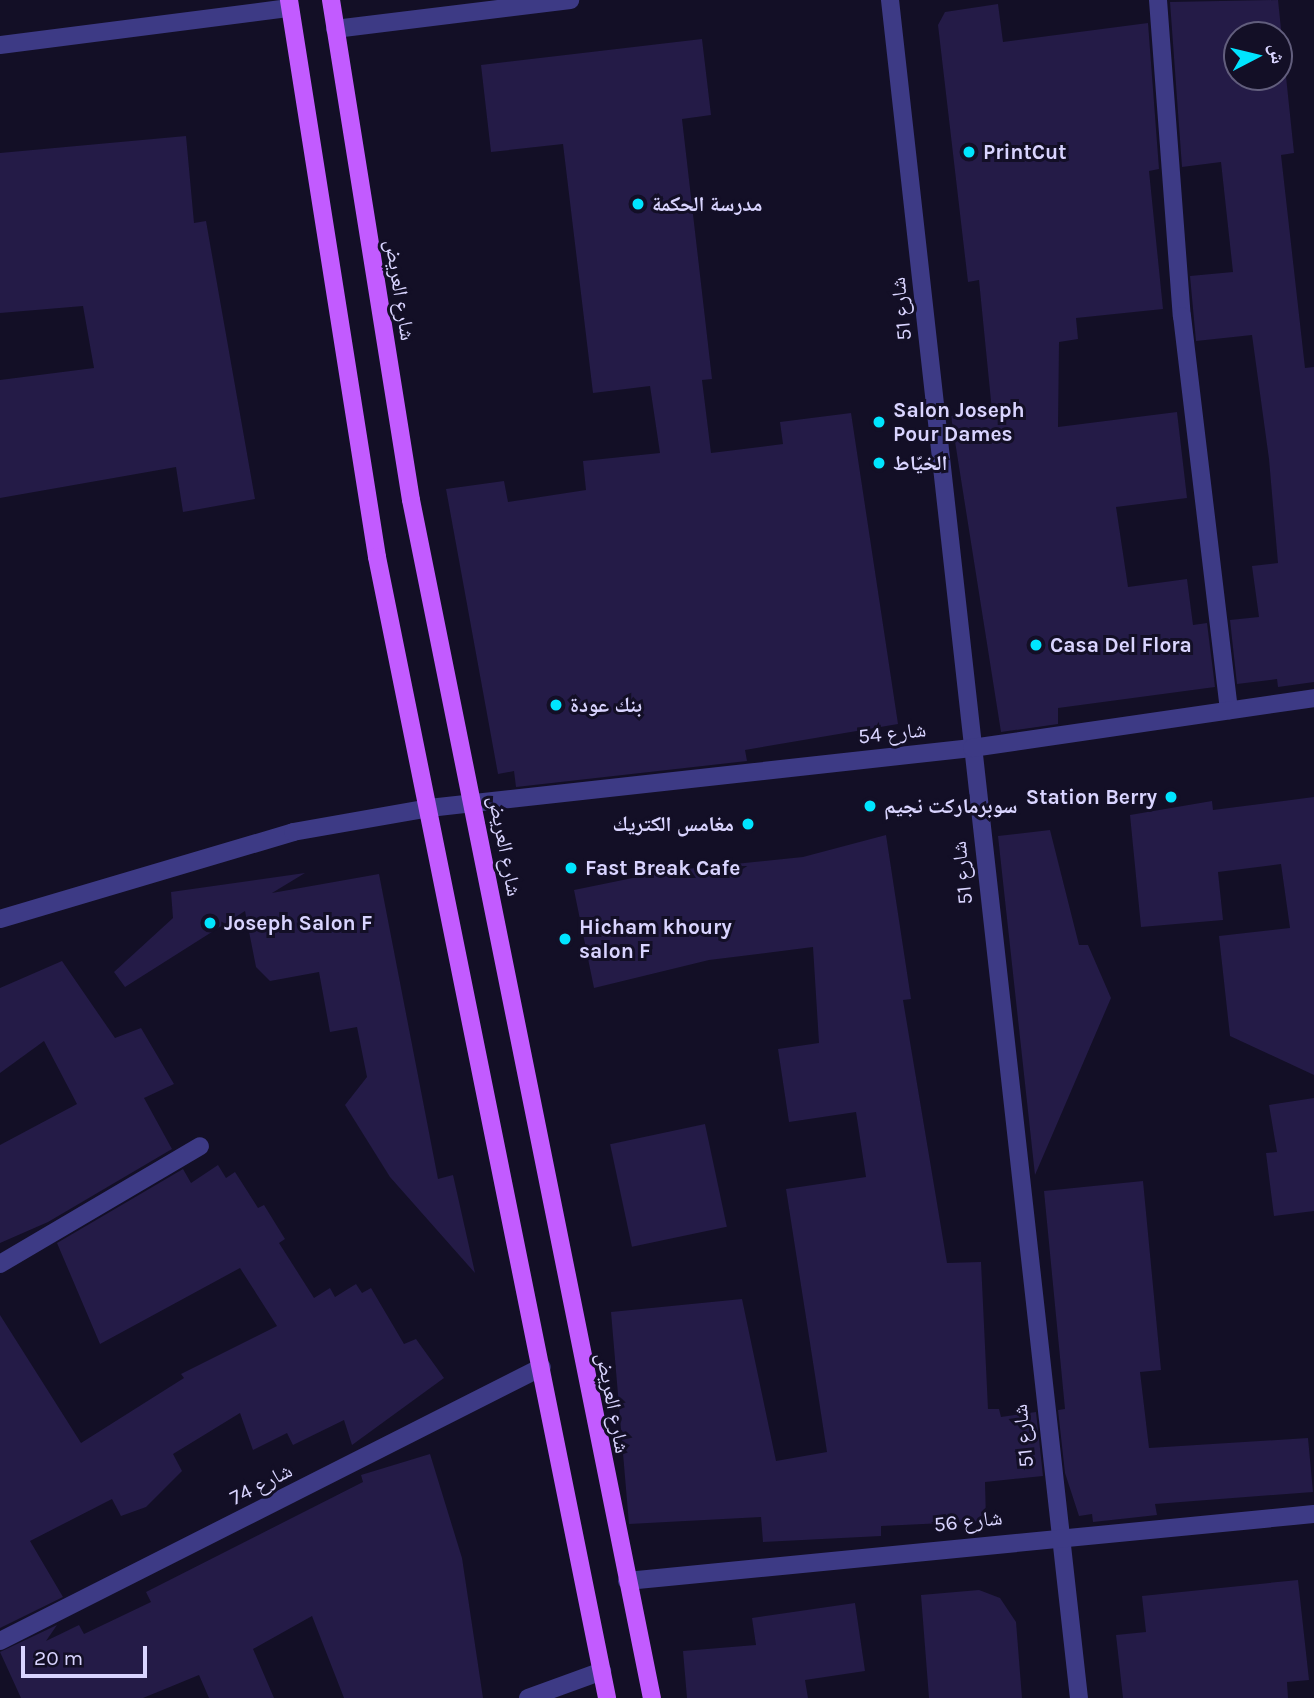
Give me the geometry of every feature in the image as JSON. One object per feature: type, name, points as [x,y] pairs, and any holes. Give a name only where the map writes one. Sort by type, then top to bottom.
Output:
[{"type":"main road","name":"شارع العريض","points":[[331,0],[411,500],[474,802],[626,1581],[652,1698]]},
{"type":"main road","points":[[289,4],[364,482],[607,1698]]},
{"type":"street","points":[[335,29],[570,0]]},
{"type":"street","name":"شارع 51","points":[[890,0],[1057,1535],[1079,1698]]},
{"type":"street","points":[[1158,0],[1182,316],[1229,710]]},
{"type":"street","points":[[0,45],[289,4]]},
{"type":"street","name":"شارع 54","points":[[0,919],[293,832],[429,808],[972,748],[1314,698]]},
{"type":"street","points":[[0,1264],[200,1146]]},
{"type":"street","name":"شارع 74","points":[[0,1641],[542,1367]]},
{"type":"street","name":"شارع 56","points":[[626,1581],[1057,1535],[1314,1514]]},
{"type":"street","points":[[528,1698],[602,1671]]},
{"type":"building","points":[[1278,0],[1280,21],[1223,21],[1223,91],[1288,91],[1294,153],[1281,155],[1305,368],[1314,367],[1314,682],[1278,687],[1277,679],[1237,684],[1230,620],[1259,617],[1252,566],[1278,563],[1269,459],[1252,335],[1196,341],[1190,276],[1233,272],[1221,162],[1182,167],[1170,2]]},
{"type":"building","points":[[998,4],[1003,42],[1148,23],[1159,169],[1149,171],[1163,309],[1076,318],[1078,339],[1059,342],[1058,427],[1177,412],[1187,498],[1116,507],[1128,587],[1187,579],[1193,625],[1207,623],[1215,687],[1058,708],[1058,724],[1001,732],[951,416],[992,411],[979,280],[968,282],[938,25],[945,12]]},
{"type":"building","points":[[702,39],[711,115],[682,119],[712,379],[702,380],[711,453],[783,444],[780,422],[851,413],[898,724],[745,750],[747,761],[516,787],[514,771],[498,774],[446,489],[504,481],[508,502],[586,490],[583,461],[660,453],[650,386],[593,393],[563,144],[491,152],[481,65]]},
{"type":"building","points":[[186,136],[194,223],[206,221],[255,499],[183,512],[176,467],[0,498],[0,380],[94,368],[83,306],[0,313],[0,153]]},
{"type":"building","points":[[1314,797],[1314,1075],[1230,1036],[1219,936],[1290,928],[1281,864],[1218,872],[1223,920],[1141,927],[1130,815],[1212,801],[1213,810]]},
{"type":"building","points":[[1050,830],[1079,945],[1088,945],[1111,998],[1035,1175],[998,836]]},
{"type":"building","points":[[886,835],[911,999],[903,1000],[947,1263],[981,1262],[988,1409],[999,1409],[1001,1417],[1036,1412],[1043,1476],[985,1482],[986,1521],[881,1526],[881,1536],[763,1542],[761,1517],[629,1524],[611,1312],[742,1299],[776,1461],[827,1452],[786,1189],[866,1177],[856,1112],[789,1122],[778,1049],[819,1043],[813,947],[709,960],[594,988],[574,890],[667,871],[803,857]]},
{"type":"building","points":[[305,873],[272,893],[379,874],[438,1179],[453,1175],[475,1273],[390,1177],[345,1105],[367,1077],[357,1027],[330,1032],[319,972],[270,981],[256,967],[245,911],[125,987],[114,972],[173,918],[171,892]]},
{"type":"building","points":[[62,961],[115,1038],[141,1028],[174,1084],[144,1098],[172,1149],[48,1222],[0,1243],[0,1145],[77,1104],[44,1041],[0,1073],[0,988]]},
{"type":"building","points":[[1314,1098],[1314,1211],[1274,1216],[1266,1153],[1277,1152],[1269,1105]]},
{"type":"building","points":[[705,1124],[727,1227],[632,1247],[610,1144]]},
{"type":"building","points":[[218,1165],[226,1178],[235,1172],[258,1208],[264,1205],[285,1239],[279,1243],[314,1298],[330,1288],[335,1297],[356,1284],[362,1293],[371,1288],[404,1344],[416,1339],[444,1378],[352,1445],[344,1420],[293,1445],[287,1433],[253,1450],[240,1413],[173,1454],[182,1471],[146,1507],[121,1516],[112,1499],[30,1541],[63,1597],[0,1628],[0,1315],[81,1443],[184,1378],[181,1374],[277,1326],[240,1268],[100,1344],[57,1243],[183,1169],[191,1183]]},
{"type":"building","points":[[1143,1181],[1161,1370],[1140,1372],[1149,1448],[1308,1438],[1313,1492],[1155,1504],[1157,1515],[1093,1522],[1092,1514],[1079,1516],[1065,1473],[1058,1410],[1065,1409],[1044,1191]]},
{"type":"building","points":[[430,1454],[462,1558],[483,1698],[344,1698],[312,1616],[253,1649],[274,1698],[209,1698],[199,1675],[143,1698],[21,1698],[0,1652],[57,1625],[46,1641],[79,1625],[84,1634],[151,1602],[146,1592],[363,1482],[361,1475]]},
{"type":"building","points":[[1298,1580],[1309,1680],[1287,1682],[1288,1698],[1123,1698],[1116,1635],[1146,1632],[1142,1596]]},
{"type":"building","points":[[979,1590],[1000,1598],[1016,1622],[1022,1698],[929,1698],[921,1595]]},
{"type":"building","points":[[855,1603],[865,1671],[805,1680],[808,1698],[687,1698],[683,1651],[756,1645],[752,1618]]},
{"type":"place","name":"PrintCut","points":[[969,152]]},
{"type":"place","name":"مدرسة الحكمة","points":[[638,204]]},
{"type":"place","name":"Salon Joseph Pour Dames","points":[[879,422]]},
{"type":"place","name":"الخيّاط","points":[[879,463]]},
{"type":"place","name":"Casa Del Flora","points":[[1036,645]]},
{"type":"place","name":"بنك عودة","points":[[556,705]]},
{"type":"place","name":"Station Berry","points":[[1171,797]]},
{"type":"place","name":"سوبرماركت نجيم","points":[[870,806]]},
{"type":"place","name":"مغامس الكتريك","points":[[748,824]]},
{"type":"place","name":"Fast Break Cafe","points":[[571,868]]},
{"type":"place","name":"Joseph Salon F","points":[[210,923]]},
{"type":"place","name":"Hicham khoury salon F","points":[[565,939]]}]
